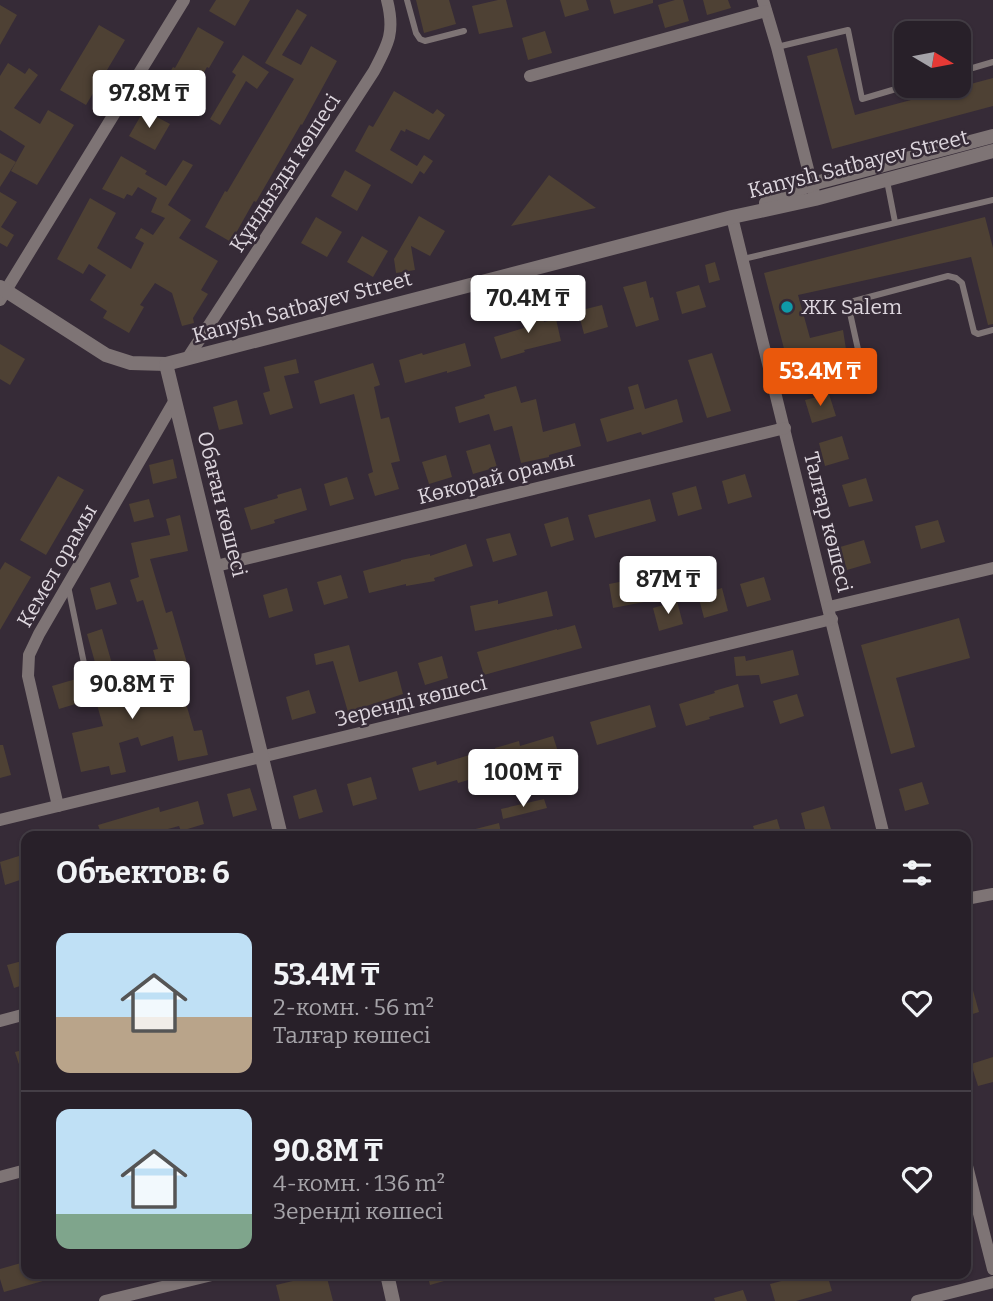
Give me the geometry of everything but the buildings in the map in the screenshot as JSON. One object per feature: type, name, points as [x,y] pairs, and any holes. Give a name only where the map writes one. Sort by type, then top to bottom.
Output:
[{"type":"street","points":[[166,364],[131,363],[107,355],[2,292],[184,0]]},
{"type":"street","name":"Құндызды көшесі","points":[[187,359],[386,50],[392,19],[387,0]]},
{"type":"street","points":[[530,76],[765,5],[815,199]]},
{"type":"street","name":"Kanysh Satbayev Street","points":[[733,217],[812,184],[993,136]]},
{"type":"street","name":"Kanysh Satbayev Street","points":[[166,364],[993,151]]},
{"type":"street","name":"Талғар көшесі","points":[[733,217],[883,831]]},
{"type":"street","name":"Обаған көшесі","points":[[166,364],[280,831]]},
{"type":"street","name":"Кемел орамы","points":[[58,806],[28,676],[29,655],[175,400]]},
{"type":"street","name":"Көкорай орамы","points":[[216,566],[785,428]]},
{"type":"street","name":"Зеренді көшесі","points":[[0,820],[830,613],[993,568]]},
{"type":"street","points":[[971,898],[993,894]]},
{"type":"street","points":[[0,1021],[21,1015]]},
{"type":"street","points":[[0,1177],[21,1171]]},
{"type":"street","points":[[971,1182],[993,1269]]},
{"type":"street","points":[[105,1301],[195,1279]]},
{"type":"street","points":[[388,1279],[393,1301]]},
{"type":"street","points":[[917,1301],[993,1282]]},
{"type":"lane","points":[[407,0],[420,39],[425,41],[464,31]]},
{"type":"lane","points":[[777,47],[848,30],[862,99],[894,90]]},
{"type":"lane","points":[[971,68],[993,62]]},
{"type":"lane","points":[[887,180],[895,222]]},
{"type":"lane","points":[[743,259],[993,200]]},
{"type":"lane","points":[[776,390],[859,368],[861,363],[850,313],[850,305],[854,301],[948,276],[961,283],[974,332],[978,334],[993,330]]},
{"type":"lane","points":[[68,584],[85,668]]},
{"type":"place","name":"ЖК Salem","points":[[787,307]]}]
